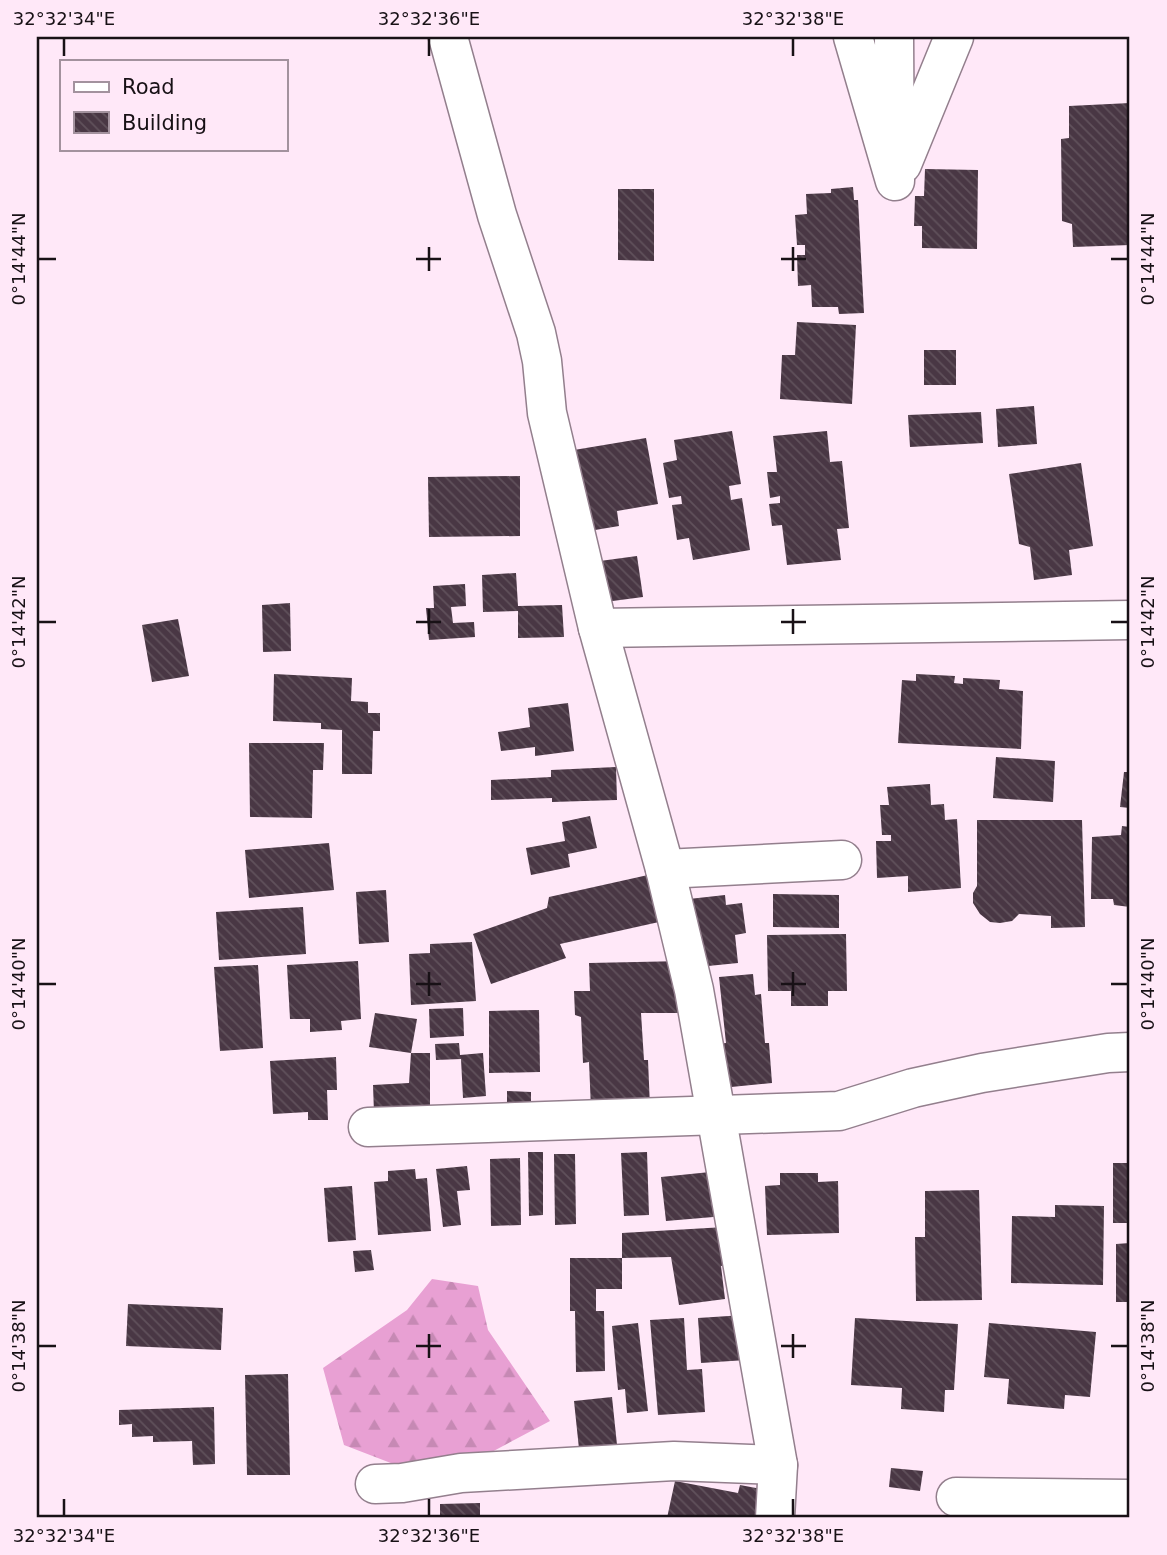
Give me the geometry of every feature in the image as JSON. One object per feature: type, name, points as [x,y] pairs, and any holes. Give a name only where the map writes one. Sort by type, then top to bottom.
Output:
[{"type":"street","points":[[448,37],[490,191],[536,333],[542,361],[547,413],[598,628],[665,869],[694,990],[778,1465],[775,1518]]},
{"type":"street","points":[[853,37],[895,181]]},
{"type":"street","points":[[894,37],[895,181]]},
{"type":"street","points":[[895,181],[954,37]]},
{"type":"street","points":[[598,628],[1130,620]]},
{"type":"street","points":[[665,869],[842,860]]},
{"type":"street","points":[[368,1127],[839,1111],[913,1088],[982,1073],[1108,1053],[1130,1052]]},
{"type":"street","points":[[374,1484],[402,1483],[461,1473],[674,1461],[778,1465]]},
{"type":"street","points":[[956,1497],[1130,1499]]},
{"type":"green space","points":[[432,1279],[478,1286],[488,1330],[550,1421],[488,1454],[409,1470],[344,1445],[323,1368],[407,1310]]},
{"type":"building","points":[[1130,103],[1130,245],[1073,247],[1072,224],[1062,221],[1061,139],[1069,138],[1069,106]]},
{"type":"building","points":[[925,169],[978,170],[977,249],[922,248],[922,226],[914,226],[915,196],[924,196]]},
{"type":"building","points":[[853,187],[854,200],[858,200],[864,313],[839,314],[838,307],[812,307],[811,285],[798,286],[797,255],[805,255],[805,245],[797,245],[795,215],[807,214],[806,194],[831,193],[831,189]]},
{"type":"building","points":[[618,189],[654,189],[654,261],[618,260]]},
{"type":"building","points":[[797,322],[856,325],[852,404],[780,399],[782,355],[795,355]]},
{"type":"building","points":[[924,350],[956,350],[956,385],[924,385]]},
{"type":"building","points":[[1034,406],[1037,444],[998,447],[996,409]]},
{"type":"building","points":[[981,412],[983,443],[910,447],[908,415]]},
{"type":"building","points":[[732,431],[741,484],[729,486],[731,500],[742,498],[750,550],[693,560],[689,538],[677,540],[672,505],[682,504],[681,496],[669,498],[663,463],[677,460],[674,440]]},
{"type":"building","points":[[827,431],[830,462],[842,461],[849,528],[837,529],[841,560],[787,565],[782,525],[772,526],[769,504],[780,503],[780,496],[770,498],[767,472],[777,472],[773,436]]},
{"type":"building","points":[[646,438],[658,504],[617,511],[619,526],[589,531],[574,450]]},
{"type":"building","points":[[1081,463],[1093,546],[1069,550],[1072,575],[1034,580],[1030,547],[1019,544],[1009,474]]},
{"type":"building","points":[[520,476],[520,536],[429,537],[428,477]]},
{"type":"building","points":[[637,556],[643,597],[605,602],[600,561]]},
{"type":"building","points":[[516,573],[518,606],[562,605],[564,637],[518,638],[518,611],[483,612],[482,575]]},
{"type":"building","points":[[465,584],[466,606],[451,607],[453,623],[474,622],[475,637],[429,640],[426,608],[434,608],[433,586]]},
{"type":"building","points":[[290,603],[291,651],[263,652],[262,605]]},
{"type":"building","points":[[178,619],[189,676],[152,682],[142,625]]},
{"type":"building","points":[[274,674],[352,678],[351,701],[368,702],[368,713],[380,713],[380,731],[373,731],[372,774],[342,774],[342,730],[321,729],[321,723],[273,721]]},
{"type":"building","points":[[916,674],[955,676],[954,683],[963,684],[963,678],[1000,680],[999,689],[1023,691],[1021,749],[898,743],[902,680],[916,681]]},
{"type":"building","points":[[568,703],[574,751],[535,756],[535,747],[501,751],[498,732],[530,727],[528,708]]},
{"type":"building","points":[[249,743],[324,743],[323,770],[313,770],[312,818],[250,817]]},
{"type":"building","points":[[996,757],[1055,761],[1053,802],[993,798]]},
{"type":"building","points":[[616,767],[617,800],[491,800],[491,780],[551,777],[551,770]]},
{"type":"building","points":[[1124,772],[1130,772],[1130,808],[1120,807]]},
{"type":"building","points":[[930,784],[931,805],[944,804],[945,820],[957,819],[961,888],[908,892],[908,876],[877,878],[876,841],[891,841],[891,835],[882,835],[880,805],[889,805],[887,787]]},
{"type":"building","points":[[590,816],[597,848],[568,854],[570,867],[531,875],[526,848],[565,841],[562,822]]},
{"type":"building","points":[[977,820],[1082,820],[1085,927],[1051,928],[1051,916],[1019,914],[1012,921],[1000,923],[990,922],[980,914],[973,903],[973,893],[977,886]]},
{"type":"building","points":[[1122,826],[1130,827],[1130,907],[1114,905],[1113,899],[1091,899],[1092,837],[1121,835]]},
{"type":"building","points":[[329,843],[334,890],[249,898],[245,850]]},
{"type":"building","points":[[648,875],[659,922],[560,944],[566,958],[491,984],[473,934],[547,908],[549,897]]},
{"type":"building","points":[[386,890],[389,942],[359,944],[356,892]]},
{"type":"building","points":[[773,894],[839,895],[839,928],[773,927]]},
{"type":"building","points":[[725,895],[726,905],[742,903],[746,933],[735,935],[738,963],[698,967],[689,899]]},
{"type":"building","points":[[303,907],[306,954],[219,960],[216,912]]},
{"type":"building","points":[[846,934],[847,991],[828,991],[828,1006],[791,1006],[791,991],[768,991],[767,935]]},
{"type":"building","points":[[472,942],[476,1001],[411,1005],[409,954],[430,953],[430,944]]},
{"type":"building","points":[[358,961],[361,1019],[341,1021],[342,1030],[310,1032],[310,1019],[290,1019],[287,965]]},
{"type":"building","points":[[684,961],[686,1013],[641,1013],[644,1060],[648,1060],[650,1107],[591,1109],[589,1062],[583,1063],[581,1017],[575,1015],[574,991],[590,991],[589,963]]},
{"type":"building","points":[[258,965],[263,1048],[220,1051],[214,967]]},
{"type":"building","points":[[753,974],[755,995],[761,994],[772,1083],[721,1088],[717,1044],[726,1043],[719,977]]},
{"type":"building","points":[[463,1008],[464,1036],[430,1038],[429,1009]]},
{"type":"building","points":[[539,1010],[540,1072],[489,1073],[489,1011]]},
{"type":"building","points":[[375,1013],[417,1019],[411,1053],[369,1047]]},
{"type":"building","points":[[459,1043],[460,1055],[483,1053],[486,1096],[463,1098],[461,1059],[436,1060],[435,1044]]},
{"type":"building","points":[[411,1053],[430,1053],[430,1118],[374,1113],[373,1085],[409,1083]]},
{"type":"building","points":[[336,1057],[337,1090],[327,1090],[328,1120],[308,1120],[308,1112],[273,1114],[270,1061]]},
{"type":"building","points":[[507,1091],[531,1092],[531,1111],[507,1110]]},
{"type":"building","points":[[528,1152],[543,1152],[543,1215],[529,1216]]},
{"type":"building","points":[[647,1152],[649,1215],[624,1216],[621,1153]]},
{"type":"building","points":[[554,1154],[575,1154],[576,1224],[555,1225]]},
{"type":"building","points":[[520,1158],[521,1225],[491,1226],[490,1159]]},
{"type":"building","points":[[1113,1163],[1130,1163],[1130,1223],[1113,1223]]},
{"type":"building","points":[[467,1166],[470,1190],[457,1191],[461,1225],[443,1227],[436,1169]]},
{"type":"building","points":[[415,1169],[416,1179],[427,1178],[431,1231],[378,1235],[374,1182],[388,1181],[388,1171]]},
{"type":"building","points":[[720,1171],[725,1216],[666,1221],[661,1177]]},
{"type":"building","points":[[780,1173],[818,1173],[818,1182],[838,1181],[839,1233],[767,1235],[765,1186],[780,1185]]},
{"type":"building","points":[[352,1186],[356,1240],[328,1242],[324,1188]]},
{"type":"building","points":[[979,1190],[982,1300],[916,1301],[915,1237],[925,1237],[925,1191]]},
{"type":"building","points":[[1055,1205],[1104,1206],[1103,1285],[1011,1283],[1012,1216],[1055,1217]]},
{"type":"building","points":[[725,1227],[729,1265],[721,1266],[725,1299],[679,1305],[671,1257],[622,1258],[622,1233]]},
{"type":"building","points":[[1130,1243],[1130,1302],[1116,1302],[1116,1244]]},
{"type":"building","points":[[371,1250],[374,1270],[355,1272],[353,1251]]},
{"type":"building","points":[[570,1258],[622,1258],[622,1289],[596,1289],[596,1311],[604,1311],[605,1371],[576,1372],[575,1311],[570,1311]]},
{"type":"building","points":[[128,1304],[223,1308],[221,1350],[126,1346]]},
{"type":"building","points":[[744,1315],[746,1360],[701,1363],[698,1318]]},
{"type":"building","points":[[684,1318],[687,1370],[702,1369],[705,1412],[658,1415],[650,1320]]},
{"type":"building","points":[[855,1318],[958,1324],[954,1390],[945,1390],[944,1412],[901,1409],[902,1388],[851,1385]]},
{"type":"building","points":[[638,1323],[648,1411],[627,1413],[625,1389],[618,1390],[612,1326]]},
{"type":"building","points":[[989,1323],[1096,1332],[1090,1397],[1065,1395],[1064,1409],[1007,1404],[1009,1379],[984,1377]]},
{"type":"building","points":[[288,1374],[290,1475],[247,1475],[245,1375]]},
{"type":"building","points":[[612,1397],[619,1464],[581,1468],[574,1401]]},
{"type":"building","points":[[214,1407],[215,1464],[193,1465],[192,1441],[153,1442],[153,1436],[132,1437],[132,1424],[119,1425],[119,1410]]},
{"type":"building","points":[[891,1468],[923,1471],[920,1491],[889,1487]]},
{"type":"building","points":[[675,1481],[738,1493],[740,1485],[767,1490],[762,1518],[667,1518]]},
{"type":"building","points":[[480,1503],[480,1518],[440,1518],[440,1504]]}]
